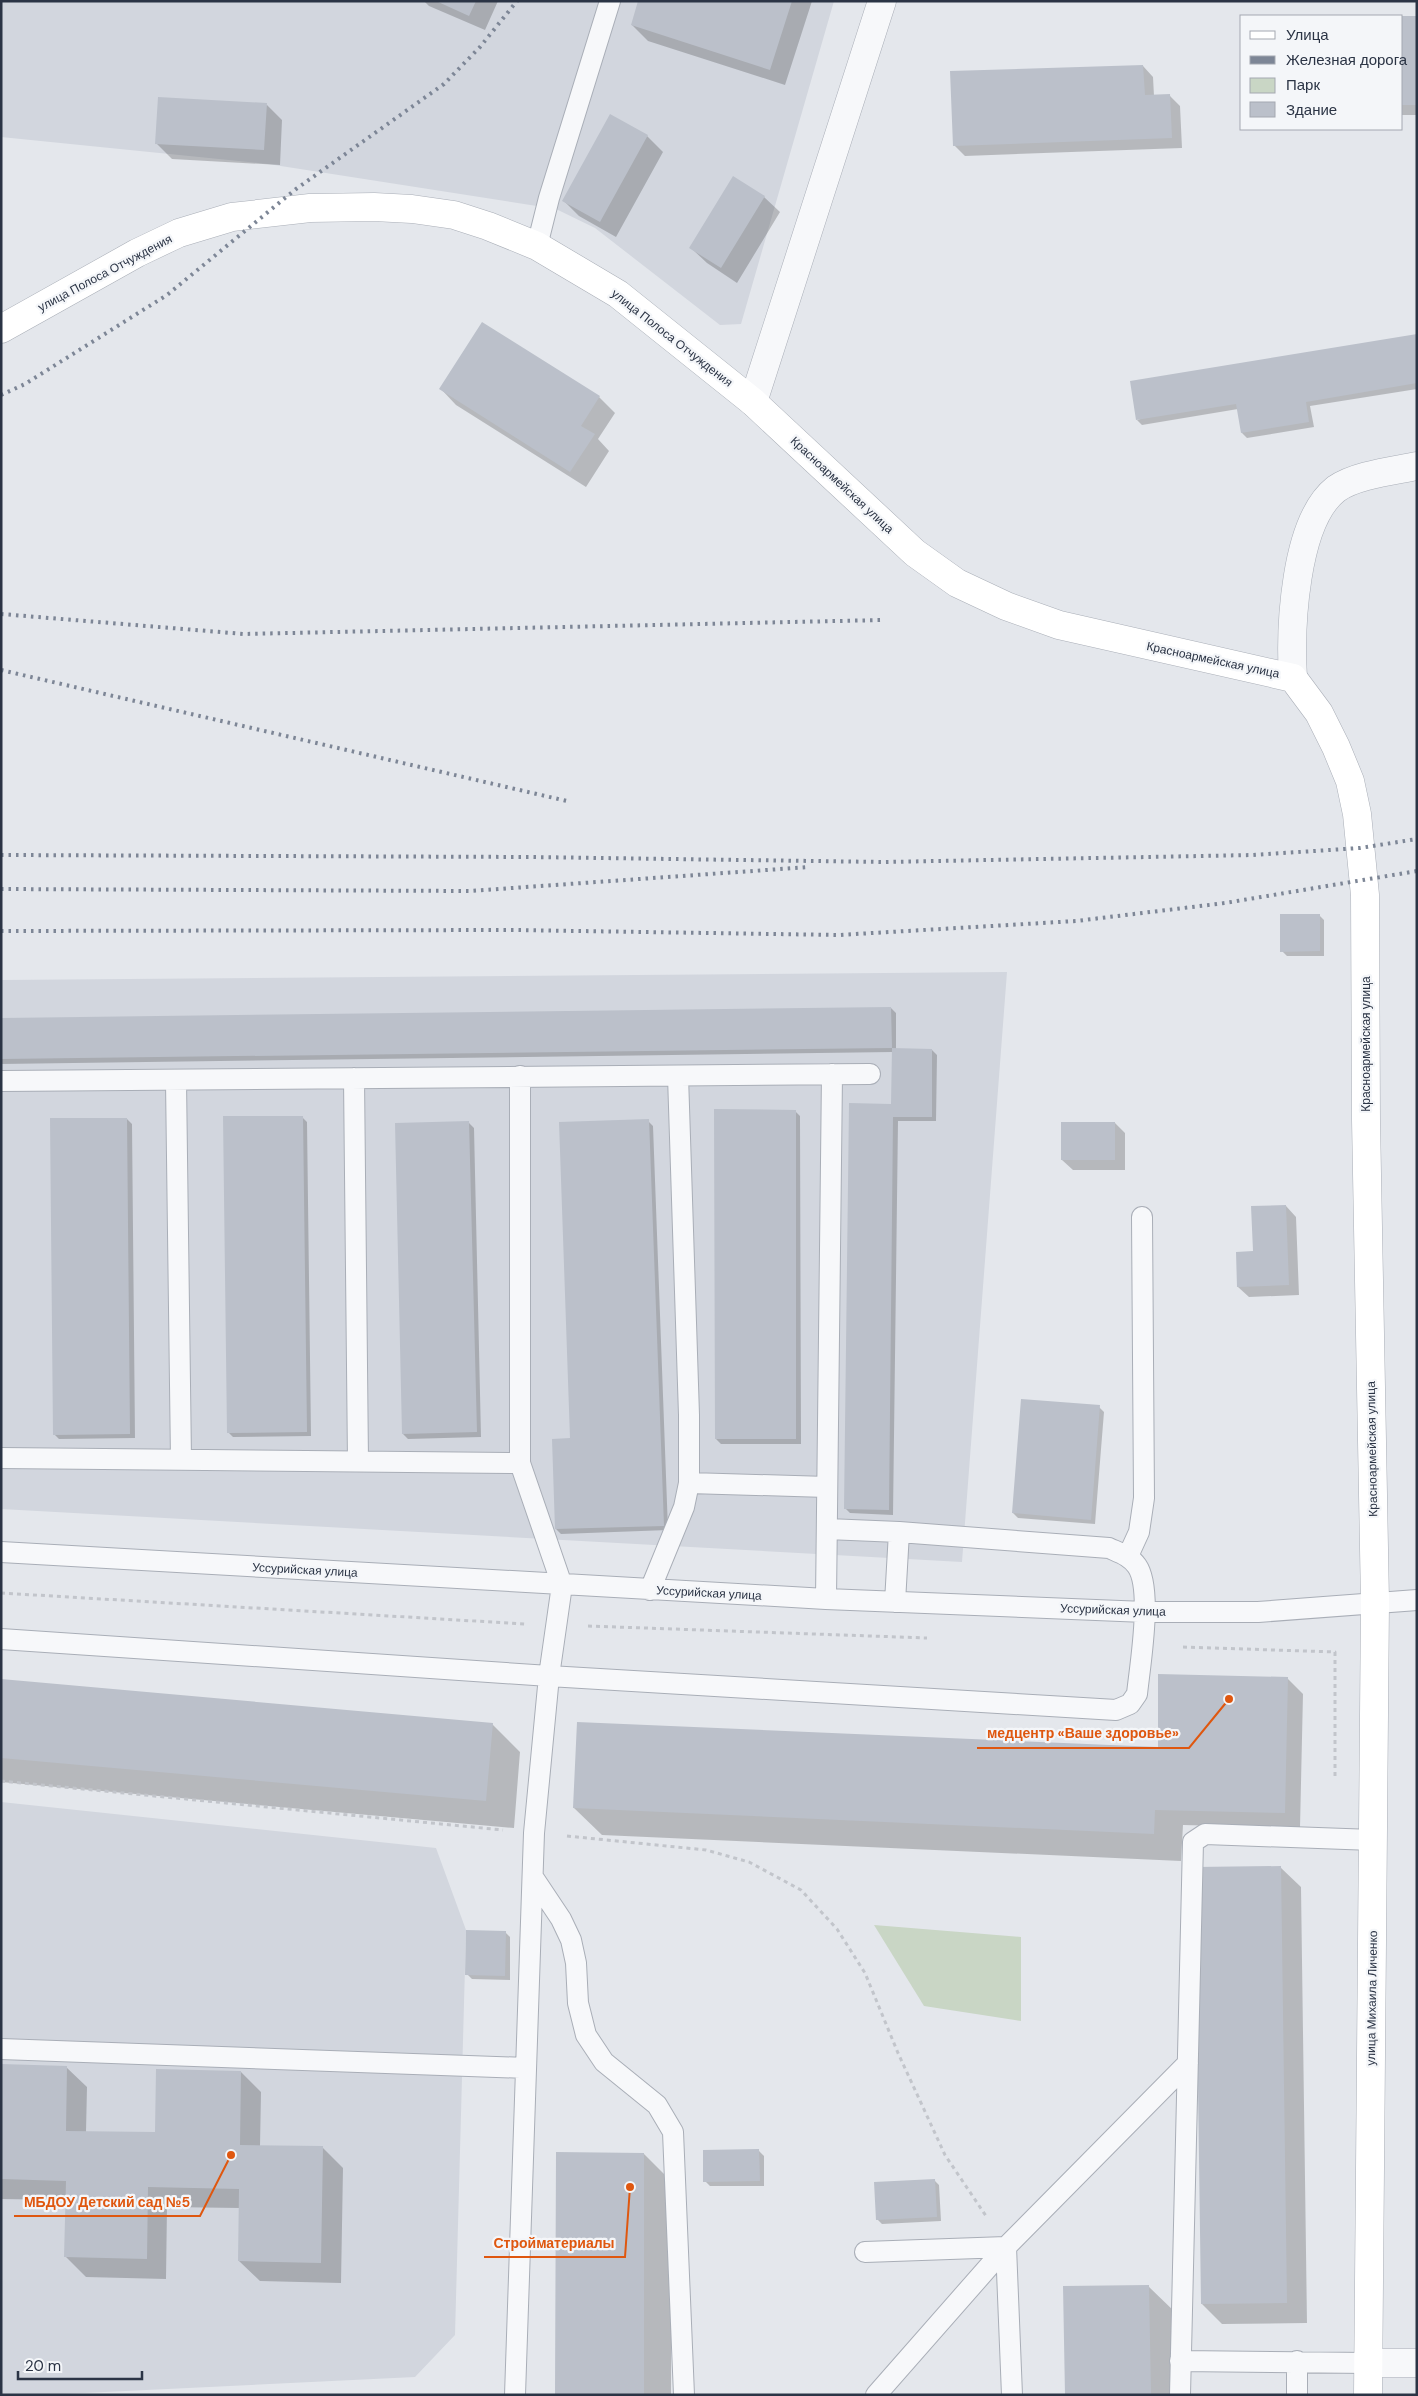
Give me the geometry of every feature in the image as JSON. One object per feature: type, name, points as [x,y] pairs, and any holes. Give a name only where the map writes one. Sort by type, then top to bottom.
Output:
[{"type":"main road","name":"улица Полоса Отчуждения","points":[[1,330],[136,253],[179,233],[232,217],[310,208],[412,209],[454,215],[488,226],[537,246],[618,294],[753,402]]},
{"type":"main road","name":"Красноармейская улица","points":[[753,402],[915,553],[957,582],[1006,606],[1059,625],[1293,678],[1319,713],[1336,746],[1350,781],[1357,814],[1365,895],[1366,1120],[1375,1602]]},
{"type":"main road","name":"улица Михаила Личенко","points":[[1368,2395],[1375,1602]]},
{"type":"street","points":[[753,402],[882,1]]},
{"type":"street","points":[[1293,678],[1291,634],[1300,564],[1310,528],[1322,505],[1336,489],[1353,481],[1378,473],[1417,466]]},
{"type":"street","points":[[1368,2363],[1417,2363]]},
{"type":"lane","points":[[537,246],[549,198],[610,1]]},
{"type":"lane","points":[[826,1599],[832,1074]]},
{"type":"lane","points":[[1,1081],[870,1074]]},
{"type":"lane","points":[[515,2395],[534,1833],[548,1676],[562,1585],[520,1464],[520,1076]]},
{"type":"lane","points":[[650,1590],[684,1507],[689,1483],[690,1424],[678,1076]]},
{"type":"lane","points":[[354,1078],[358,1461]]},
{"type":"lane","points":[[176,1080],[181,1460]]},
{"type":"lane","points":[[1128,1556],[1139,1532],[1144,1498],[1142,1217]]},
{"type":"lane","points":[[1,1458],[520,1464]]},
{"type":"lane","points":[[689,1483],[827,1487]]},
{"type":"lane","points":[[1,1639],[548,1676],[1116,1710],[1130,1704],[1137,1694],[1145,1612],[1144,1584],[1139,1568],[1128,1556],[1108,1548],[899,1532],[827,1529]]},
{"type":"lane","points":[[895,1602],[899,1532]]},
{"type":"lane","name":"Уссурийская улица","points":[[1,1552],[650,1590],[1145,1612],[1258,1612],[1417,1600]]},
{"type":"lane","points":[[1180,2395],[1193,1842],[1205,1834],[1373,1840]]},
{"type":"lane","points":[[533,1877],[561,1919],[571,1940],[576,1963],[578,2003],[586,2035],[604,2062],[656,2106],[673,2132],[684,2395]]},
{"type":"lane","points":[[1,2049],[526,2068]]},
{"type":"lane","points":[[877,2394],[1006,2247],[1188,2063]]},
{"type":"lane","points":[[865,2252],[1006,2247]]},
{"type":"lane","points":[[1006,2247],[1012,2395]]},
{"type":"lane","points":[[1180,2361],[1368,2363]]},
{"type":"lane","points":[[1297,2361],[1297,2395]]},
{"type":"path","points":[[1,1593],[556,1625],[933,1638]]},
{"type":"path","points":[[1142,1645],[1335,1652],[1335,1780]]},
{"type":"shaded area","points":[[1,1],[834,1],[741,324],[720,325],[595,228],[556,209],[268,164],[1,137]]},
{"type":"shaded area","points":[[1007,972],[962,1562],[1,1509],[1,980]]},
{"type":"shaded area","points":[[1,1802],[436,1848],[466,1930],[455,2335],[415,2377],[42,2395],[1,2395]]},
{"type":"green space","points":[[874,1925],[1021,1937],[1021,2021],[924,2006]]},
{"type":"building","points":[[436,1],[476,1],[469,16]]},
{"type":"building","points":[[638,1],[792,1],[770,70],[631,25]]},
{"type":"building","points":[[1403,16],[1417,16],[1417,105],[1403,105]]},
{"type":"building","points":[[1143,65],[1145,95],[1170,94],[1172,138],[953,146],[950,71]]},
{"type":"building","points":[[158,97],[267,103],[264,150],[155,144]]},
{"type":"building","points":[[610,114],[648,135],[600,222],[562,201]]},
{"type":"building","points":[[733,176],[765,196],[721,268],[689,248]]},
{"type":"building","points":[[482,322],[600,396],[581,426],[595,434],[570,472],[439,389]]},
{"type":"building","points":[[1417,334],[1417,383],[1306,402],[1309,422],[1241,433],[1236,404],[1136,420],[1130,381]]},
{"type":"building","points":[[1280,914],[1320,914],[1320,951],[1280,952]]},
{"type":"building","points":[[891,1007],[892,1048],[1,1059],[1,1018]]},
{"type":"building","points":[[892,1048],[932,1049],[932,1117],[893,1117],[889,1510],[844,1509],[849,1103],[891,1104]]},
{"type":"building","points":[[714,1109],[796,1110],[796,1439],[715,1439]]},
{"type":"building","points":[[223,1116],[303,1116],[307,1432],[227,1433]]},
{"type":"building","points":[[50,1118],[127,1118],[130,1434],[53,1435]]},
{"type":"building","points":[[649,1119],[664,1526],[555,1529],[552,1439],[570,1438],[559,1122]]},
{"type":"building","points":[[469,1121],[477,1432],[402,1434],[395,1123]]},
{"type":"building","points":[[1061,1122],[1115,1122],[1115,1160],[1061,1160]]},
{"type":"building","points":[[1286,1205],[1289,1285],[1237,1287],[1236,1252],[1253,1251],[1251,1206]]},
{"type":"building","points":[[1021,1399],[1100,1405],[1091,1520],[1012,1513]]},
{"type":"building","points":[[1158,1674],[1288,1677],[1285,1813],[1155,1810],[1154,1834],[573,1808],[577,1722],[1158,1747]]},
{"type":"building","points":[[1,1679],[493,1723],[486,1801],[1,1758]]},
{"type":"building","points":[[1281,1866],[1287,2303],[1201,2304],[1195,1867]]},
{"type":"building","points":[[466,1930],[506,1931],[505,1976],[465,1975]]},
{"type":"building","points":[[1,2064],[67,2066],[66,2131],[155,2132],[156,2069],[241,2071],[240,2145],[323,2146],[321,2263],[238,2261],[239,2189],[148,2187],[147,2259],[64,2257],[66,2181],[1,2179]]},
{"type":"building","points":[[759,2149],[760,2181],[703,2182],[703,2150]]},
{"type":"building","points":[[556,2152],[644,2153],[644,2395],[555,2395]]},
{"type":"building","points":[[935,2179],[937,2217],[876,2220],[874,2182]]},
{"type":"building","points":[[1149,2285],[1151,2395],[1065,2395],[1063,2286]]},
{"type":"railway","points":[[1,395],[25,384],[167,295],[296,189],[444,84],[480,47],[517,1]]},
{"type":"railway","points":[[1,614],[244,634],[883,620]]},
{"type":"railway","points":[[1,670],[567,801]]},
{"type":"railway","points":[[1,855],[530,857],[884,862],[1253,855],[1360,848],[1417,839]]},
{"type":"railway","points":[[1,889],[470,891],[809,867]]},
{"type":"railway","points":[[1,931],[514,930],[839,935],[1076,921],[1225,903],[1417,871]]},
{"type":"place","name":"медцентр «Ваше здоровье»","points":[[1229,1699]]},
{"type":"place","name":"МБДОУ Детский сад №5","points":[[231,2155]]},
{"type":"place","name":"Стройматериалы","points":[[630,2187]]}]
